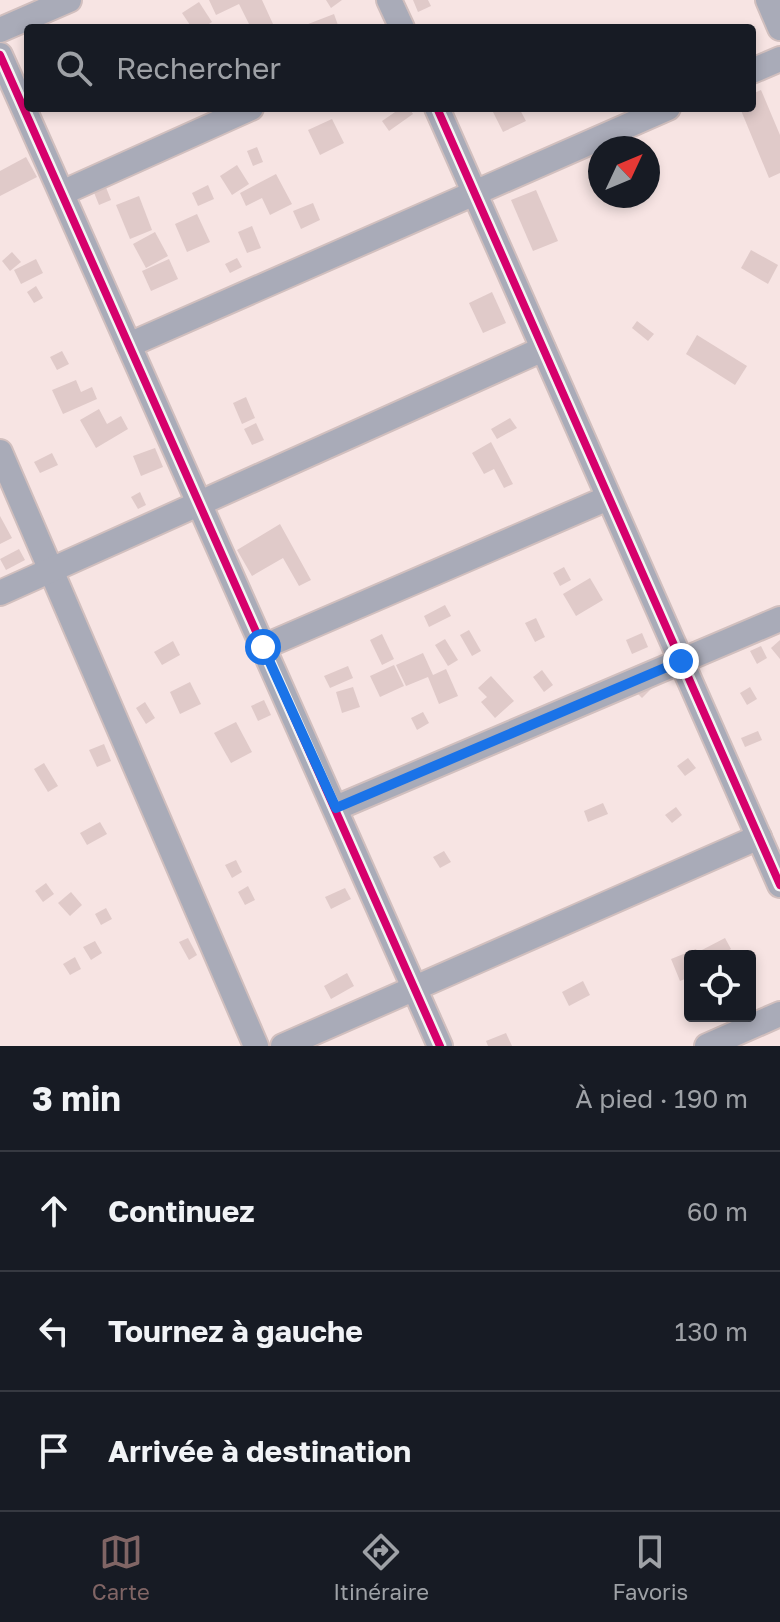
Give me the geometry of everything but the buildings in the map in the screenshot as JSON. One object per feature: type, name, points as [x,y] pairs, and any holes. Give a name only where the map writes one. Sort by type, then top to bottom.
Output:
[{"type":"street","points":[[0,30],[69,0]]},
{"type":"street","points":[[389,0],[400,24]]},
{"type":"street","points":[[768,0],[780,28]]},
{"type":"street","points":[[0,55],[24,108]]},
{"type":"street","points":[[756,69],[780,59]]},
{"type":"street","points":[[26,112],[440,1046]]},
{"type":"street","points":[[62,193],[242,112]]},
{"type":"street","points":[[439,112],[780,885]]},
{"type":"street","points":[[129,345],[659,112]]},
{"type":"street","points":[[0,593],[543,349]]},
{"type":"street","points":[[0,452],[256,1046]]},
{"type":"street","points":[[263,647],[608,498]]},
{"type":"street","points":[[336,808],[780,619]]},
{"type":"street","points":[[283,1046],[759,837]]},
{"type":"street","points":[[707,1046],[780,1014]]},
{"type":"cycle path","points":[[0,55],[24,109]]},
{"type":"cycle path","points":[[25,112],[440,1046]]},
{"type":"cycle path","points":[[439,112],[780,885]]},
{"type":"route","points":[[263,647],[336,808],[681,661]]}]
